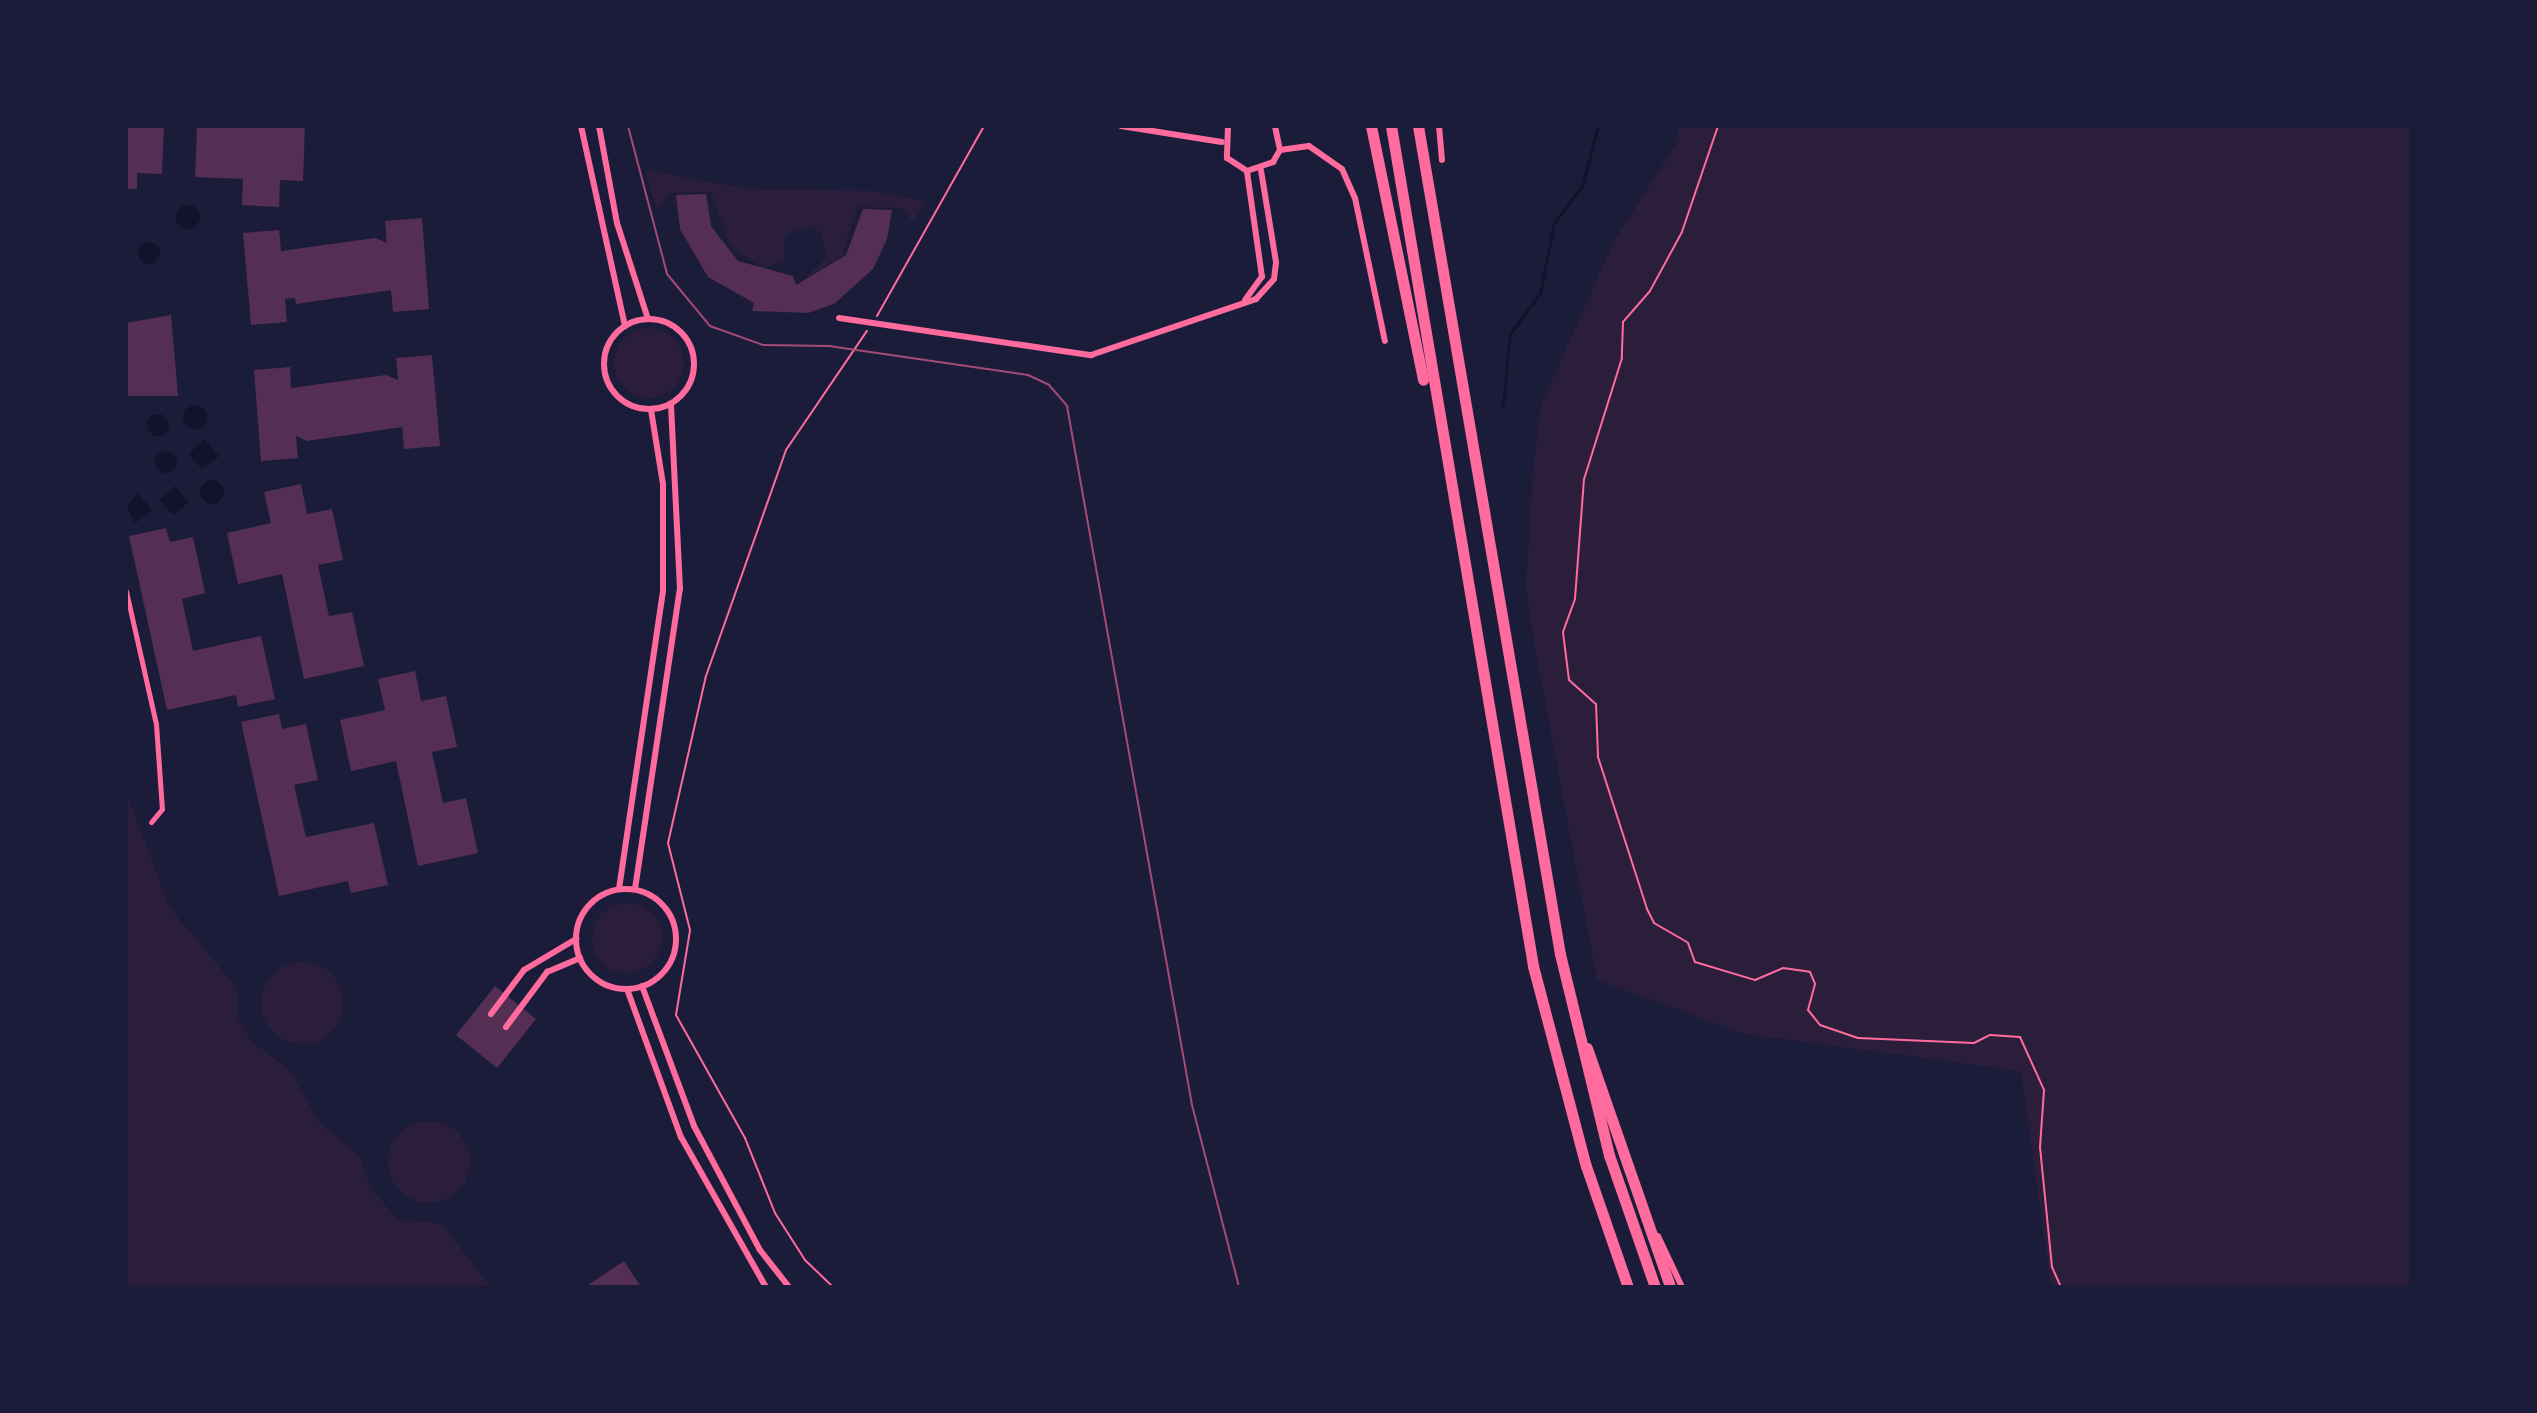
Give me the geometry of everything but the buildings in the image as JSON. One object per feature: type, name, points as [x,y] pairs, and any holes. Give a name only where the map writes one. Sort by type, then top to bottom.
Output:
[{"type":"highway","points":[[1371,126],[1436,415]]},
{"type":"highway","points":[[1391,126],[1436,415],[1533,966],[1586,1166],[1628,1287]]},
{"type":"highway","points":[[1418,126],[1575,1022],[1609,1155],[1655,1287]]},
{"type":"highway","points":[[1575,1022],[1670,1287]]},
{"type":"street","points":[[581,126],[625,326]]},
{"type":"street","points":[[599,126],[617,223],[648,319]]},
{"type":"street","points":[[1121,126],[1222,142]]},
{"type":"street","points":[[1228,126],[1222,142],[1227,158],[1247,171],[1261,170],[1280,150],[1309,146],[1342,169],[1355,198],[1385,341]]},
{"type":"street","points":[[1275,126],[1280,150]]},
{"type":"street","points":[[1439,126],[1442,160]]},
{"type":"street","points":[[839,318],[1091,355],[1243,302],[1274,279],[1261,170]]},
{"type":"street","points":[[1243,302],[1262,277],[1247,171]]},
{"type":"street","points":[[648,319],[678,330],[693,355],[688,387],[671,404],[651,410],[629,405],[604,371],[607,349],[625,326],[648,319]]},
{"type":"street","points":[[635,889],[680,589],[671,404]]},
{"type":"street","points":[[619,889],[663,591],[663,484],[651,410]]},
{"type":"street","points":[[126,591],[156,724],[162,809],[151,822]]},
{"type":"street","points":[[619,889],[635,889],[668,911],[676,936],[671,960],[642,986],[627,989],[600,981],[580,958],[576,939],[589,905],[619,889]]},
{"type":"street","points":[[491,1014],[524,970],[576,939]]},
{"type":"street","points":[[506,1027],[547,972],[580,958]]},
{"type":"street","points":[[642,986],[694,1126],[760,1250],[789,1287]]},
{"type":"street","points":[[627,989],[681,1137],[766,1287]]},
{"type":"street","points":[[1622,1150],[1682,1287]]},
{"type":"path","points":[[833,1287],[805,1260],[775,1213],[745,1138],[676,1015],[690,930],[668,843],[706,676],[786,450],[871,324],[984,126]]},
{"type":"path","points":[[1718,126],[1682,232],[1650,291],[1623,322],[1622,358],[1584,479],[1575,599],[1563,632],[1569,680],[1596,704],[1598,757],[1647,909],[1654,923],[1688,943],[1695,962],[1755,980],[1783,968],[1810,972],[1815,984],[1808,1010],[1820,1025],[1858,1038],[1974,1043],[1990,1035],[2020,1037],[2044,1090],[2040,1147],[2052,1267],[2061,1287]]},
{"type":"shaded area","points":[[1679,126],[2411,126],[2411,1287],[2051,1287],[2021,1071],[1744,1034],[1597,980],[1526,586],[1533,469],[1541,405],[1614,241],[1676,144]]},
{"type":"shaded area","points":[[645,170],[749,189],[876,191],[926,202],[912,223],[904,208],[857,207],[842,256],[803,280],[826,258],[822,234],[812,227],[785,234],[784,260],[764,269],[730,246],[711,192],[669,193],[657,212]]},
{"type":"shaded area","points":[[188,205],[199,212],[200,217],[193,228],[188,229],[177,222],[176,217],[183,206]]},
{"type":"shaded area","points":[[149,242],[157,245],[160,253],[157,261],[149,264],[141,261],[138,253],[141,245]]},
{"type":"shaded area","points":[[649,328],[674,338],[684,363],[674,388],[649,398],[624,388],[614,363],[624,338]]},
{"type":"shaded area","points":[[195,405],[203,409],[207,417],[203,425],[195,429],[187,425],[183,417],[187,409]]},
{"type":"shaded area","points":[[154,414],[162,414],[169,425],[162,436],[154,436],[147,429],[147,421]]},
{"type":"shaded area","points":[[205,439],[219,456],[202,469],[189,454]]},
{"type":"shaded area","points":[[162,451],[170,451],[177,462],[170,473],[162,473],[155,466],[155,458]]},
{"type":"shaded area","points":[[212,480],[220,484],[224,492],[220,500],[212,504],[204,500],[200,492],[204,484]]},
{"type":"shaded area","points":[[175,486],[189,502],[173,515],[160,500]]},
{"type":"shaded area","points":[[138,493],[152,510],[135,523],[126,506]]},
{"type":"shaded area","points":[[126,792],[170,908],[237,988],[237,1016],[252,1042],[289,1069],[319,1122],[359,1156],[372,1190],[398,1219],[442,1224],[491,1287],[126,1287]]},
{"type":"shaded area","points":[[627,903],[652,913],[662,938],[652,963],[627,973],[602,963],[592,938],[602,913]]},
{"type":"shaded area","points":[[302,962],[318,966],[331,974],[339,987],[343,1003],[339,1019],[331,1032],[318,1040],[302,1044],[286,1040],[273,1032],[265,1019],[261,1003],[265,987],[273,974],[286,966]]},
{"type":"shaded area","points":[[429,1121],[445,1124],[458,1133],[467,1146],[470,1162],[467,1178],[458,1191],[445,1200],[429,1203],[413,1200],[400,1191],[391,1178],[388,1162],[391,1146],[400,1133],[413,1124]]},
{"type":"waterway","points":[[1503,405],[1510,334],[1540,293],[1554,223],[1582,186],[1598,126]]},
{"type":"tram line","points":[[628,126],[667,274],[710,326],[763,345],[829,346],[1028,375],[1049,385],[1067,406],[1192,1105],[1239,1287]]}]
